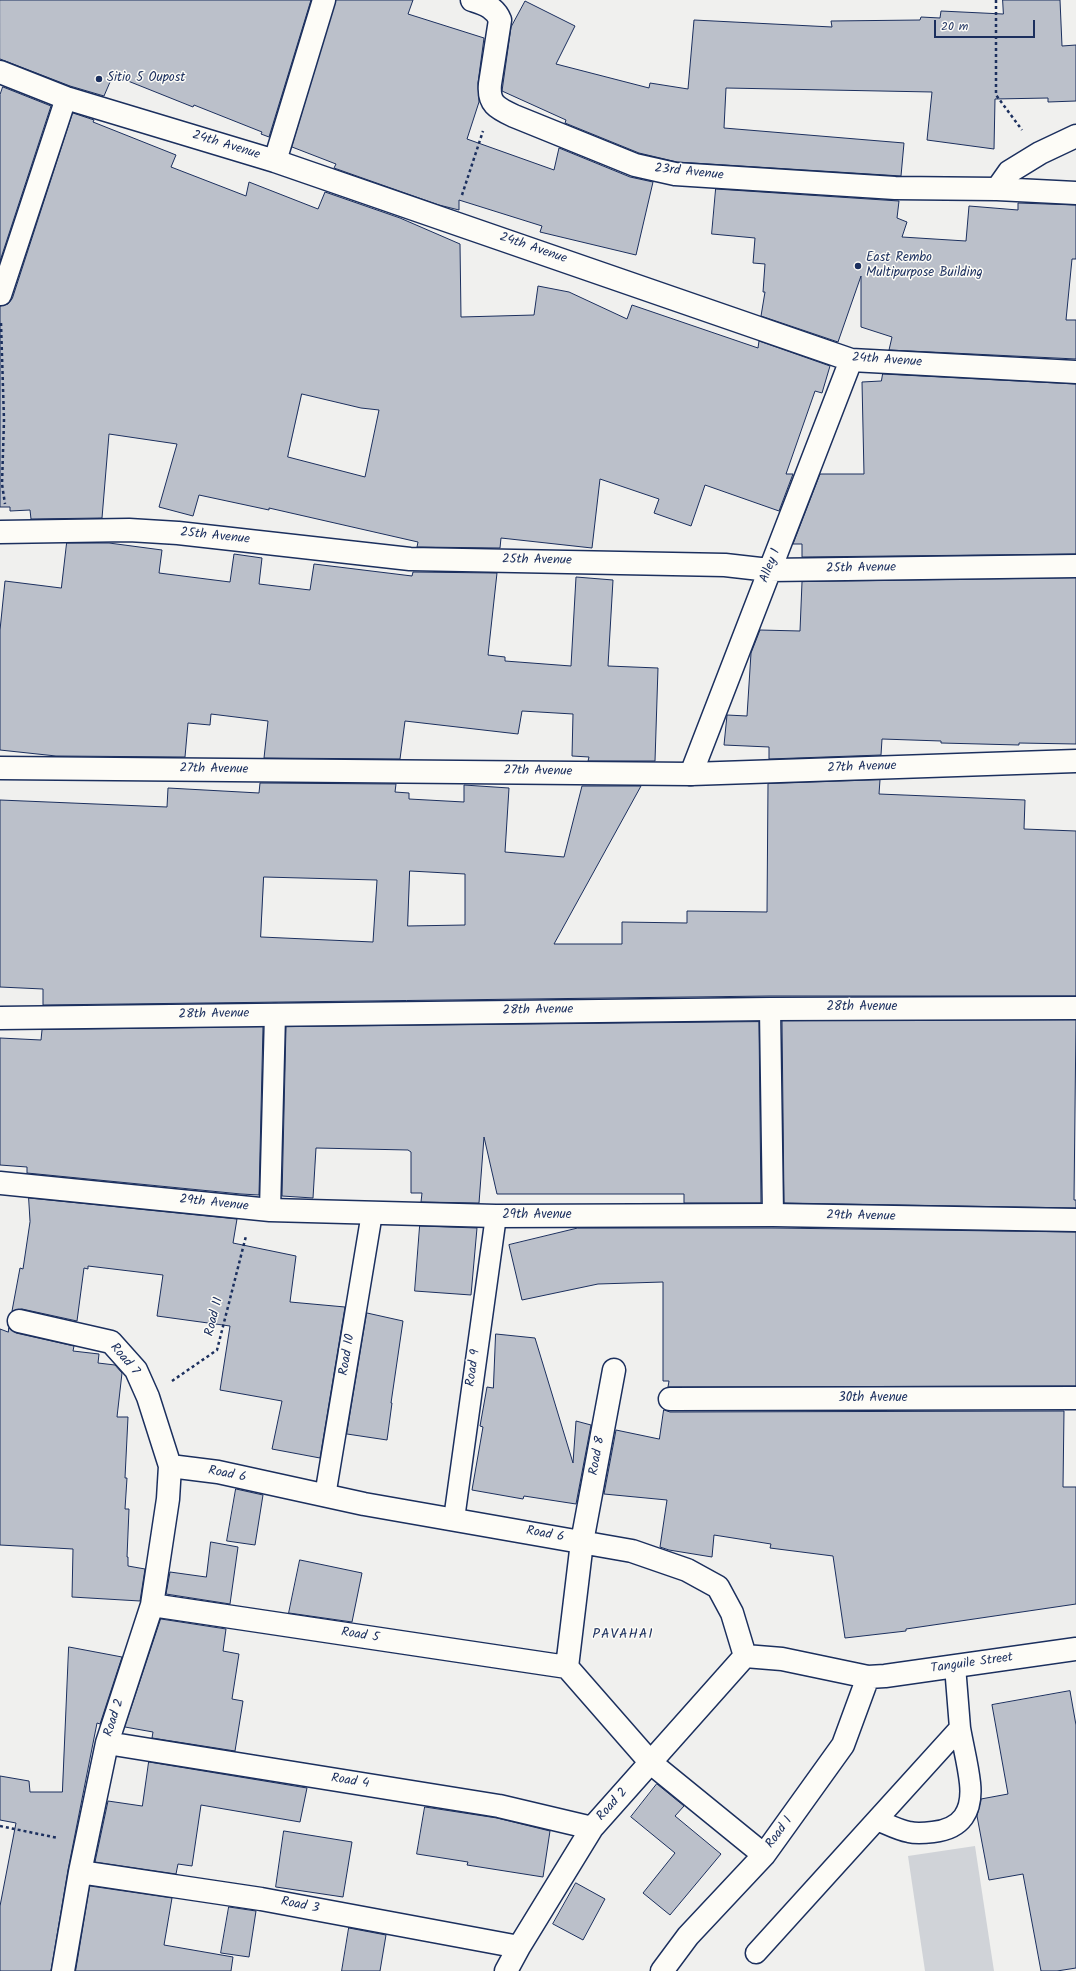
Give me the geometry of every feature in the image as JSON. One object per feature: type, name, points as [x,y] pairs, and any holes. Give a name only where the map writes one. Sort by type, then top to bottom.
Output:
[{"type":"street","points":[[275,161],[324,0]]},
{"type":"street","points":[[472,0],[490,7],[497,12],[500,20],[490,84],[489,95],[492,102]]},
{"type":"street","name":"24th Avenue","points":[[0,72],[66,98],[275,161],[453,221],[852,360],[1076,372]]},
{"type":"street","name":"23rd Avenue","points":[[492,102],[500,109],[514,116],[635,165],[675,174],[895,188],[997,188],[1076,194]]},
{"type":"street","points":[[997,188],[1009,172],[1040,153],[1076,136]]},
{"type":"street","name":"Alley 1","points":[[692,774],[769,570],[852,360]]},
{"type":"street","name":"25th Avenue","points":[[5,532],[129,530],[178,533],[410,559],[725,565],[769,570],[1076,566]]},
{"type":"street","name":"27th Avenue","points":[[0,768],[692,774],[1076,761]]},
{"type":"street","name":"28th Avenue","points":[[0,1018],[770,1009],[1076,1008]]},
{"type":"street","name":"29th Avenue","points":[[0,1183],[261,1209],[372,1213],[496,1216],[773,1215],[1076,1220]]},
{"type":"street","name":"Road 7","points":[[19,1321],[111,1342],[136,1370],[148,1397],[170,1466]]},
{"type":"street","name":"Road 8","points":[[582,1542],[614,1370]]},
{"type":"street","name":"30th Avenue","points":[[670,1399],[1076,1398]]},
{"type":"street","name":"Road 6","points":[[170,1466],[218,1472],[325,1496],[632,1551],[687,1570],[718,1587],[732,1613],[745,1656]]},
{"type":"street","name":"Road 2","points":[[63,1971],[80,1872],[107,1743],[152,1605],[168,1499],[170,1466]]},
{"type":"street","points":[[582,1542],[567,1667],[651,1763],[764,1855]]},
{"type":"street","name":"Road 5","points":[[152,1605],[567,1667]]},
{"type":"street","name":"Tanguile Street","points":[[868,1677],[886,1676],[1076,1649]]},
{"type":"street","points":[[745,1656],[782,1659],[868,1677]]},
{"type":"street","name":"Road 2","points":[[506,1971],[519,1947],[592,1828],[745,1656]]},
{"type":"street","name":"Road 1","points":[[662,1971],[688,1936],[764,1855],[843,1745],[868,1677]]},
{"type":"street","name":"Road 4","points":[[107,1743],[499,1806],[592,1828]]},
{"type":"street","name":"Road 3","points":[[80,1872],[261,1899],[519,1947]]},
{"type":"lane","points":[[0,295],[66,98]]},
{"type":"lane","points":[[770,1009],[773,1215]]},
{"type":"lane","points":[[261,1209],[275,1014]]},
{"type":"lane","name":"Road 10","points":[[325,1496],[372,1213]]},
{"type":"lane","name":"Road 9","points":[[454,1519],[496,1216]]},
{"type":"lane","points":[[877,1820],[909,1832],[922,1833],[954,1828],[963,1820],[969,1805],[970,1784],[960,1728],[955,1666]]},
{"type":"lane","points":[[756,1953],[960,1728]]},
{"type":"path","points":[[996,0],[996,95],[1040,153]]},
{"type":"path","points":[[453,221],[492,102]]},
{"type":"path","points":[[0,295],[4,420],[2,484],[5,532]]},
{"type":"path","name":"Road 11","points":[[148,1397],[217,1350],[261,1209]]},
{"type":"path","points":[[0,1826],[86,1844]]},
{"type":"shaded area","points":[[975,1846],[994,1971],[925,1971],[908,1856]]},
{"type":"building","points":[[0,0],[311,0],[269,137],[261,134],[262,132],[194,105],[193,107],[113,75],[104,96],[70,86],[0,59]]},
{"type":"building","points":[[336,0],[413,0],[408,14],[484,38],[478,83],[479,102],[467,139],[554,170],[559,148],[630,177],[653,182],[636,255],[540,232],[542,226],[459,200],[459,210],[439,205],[334,168],[336,164],[292,147]]},
{"type":"building","points":[[1003,0],[1060,0],[1062,46],[1076,45],[1076,101],[1048,102],[1048,98],[995,99],[994,149],[927,140],[932,92],[726,88],[724,128],[904,143],[901,176],[677,162],[639,153],[565,123],[566,120],[502,91],[511,27],[525,1],[575,26],[556,64],[649,88],[650,83],[688,89],[694,20],[832,27],[831,21],[920,20],[921,17],[940,18],[941,11],[1003,14]]},
{"type":"building","points":[[3,87],[51,106],[0,261],[0,95]]},
{"type":"building","points":[[73,113],[94,120],[93,122],[176,155],[171,167],[246,196],[249,182],[318,209],[325,192],[400,218],[460,244],[461,317],[534,315],[538,286],[569,292],[627,319],[632,305],[758,348],[759,341],[830,366],[822,393],[815,391],[786,474],[793,474],[779,511],[705,485],[691,526],[654,513],[659,499],[600,479],[592,548],[501,538],[500,548],[417,547],[418,542],[269,508],[269,510],[199,495],[193,516],[159,507],[177,444],[109,434],[102,518],[31,519],[30,510],[10,511],[10,507],[0,507],[0,306],[8,304],[12,299]],"holes":[[[302,394],[361,408],[379,410],[365,477],[288,457]]]},
{"type":"building","points":[[716,189],[899,201],[897,218],[907,222],[902,237],[966,241],[969,206],[1018,210],[1018,203],[1076,205],[1076,259],[1072,259],[1066,320],[1076,320],[1076,359],[889,350],[892,337],[861,327],[861,276],[838,342],[761,316],[765,292],[763,292],[765,264],[753,263],[755,238],[712,234]]},
{"type":"building","points":[[883,374],[1076,384],[1076,554],[802,557],[802,544],[793,544],[820,474],[864,474],[862,382],[881,381]]},
{"type":"building","points":[[67,543],[109,543],[162,550],[159,573],[230,582],[234,554],[262,558],[259,584],[310,590],[314,564],[412,576],[413,572],[497,573],[488,655],[505,657],[505,661],[571,666],[576,577],[613,580],[608,666],[658,668],[655,761],[588,761],[589,757],[572,756],[573,714],[522,711],[518,734],[405,721],[400,759],[264,758],[268,721],[211,714],[210,725],[188,723],[185,757],[56,756],[0,750],[0,630],[5,581],[61,588]]},
{"type":"building","points":[[1076,578],[1076,744],[1019,743],[1019,745],[941,743],[941,741],[882,739],[881,755],[769,759],[769,747],[724,745],[727,715],[747,716],[751,653],[760,630],[800,631],[802,582]]},
{"type":"building","points":[[880,780],[879,794],[1025,800],[1024,829],[1076,831],[1076,996],[770,996],[43,1005],[43,989],[0,987],[0,800],[167,807],[168,788],[259,793],[260,783],[396,784],[395,792],[409,793],[409,799],[464,802],[464,785],[509,788],[505,852],[564,857],[582,786],[641,786],[554,944],[622,944],[622,922],[687,923],[687,911],[767,912],[768,784]],"holes":[[[410,871],[465,874],[465,925],[408,926]],[[264,877],[377,880],[373,942],[261,937]]]},
{"type":"building","points":[[1076,1020],[1074,1200],[1076,1200],[1076,1208],[784,1203],[782,1021]]},
{"type":"building","points":[[759,1022],[761,1203],[684,1203],[684,1194],[497,1194],[484,1137],[479,1203],[421,1202],[422,1193],[411,1193],[411,1152],[408,1150],[316,1148],[313,1198],[282,1196],[286,1027]]},
{"type":"building","points":[[263,1027],[259,1195],[27,1173],[27,1167],[0,1165],[0,1038],[41,1040],[42,1030]]},
{"type":"building","points":[[29,1198],[237,1219],[233,1243],[296,1256],[290,1302],[345,1307],[320,1458],[272,1449],[282,1401],[220,1390],[230,1326],[157,1316],[163,1275],[88,1266],[88,1269],[84,1268],[77,1321],[22,1309],[12,1311],[20,1268],[23,1269],[30,1222]]},
{"type":"building","points":[[420,1226],[477,1228],[471,1295],[415,1291]]},
{"type":"building","points":[[578,1228],[773,1228],[1076,1232],[1076,1386],[668,1387],[669,1381],[663,1381],[663,1282],[598,1284],[522,1300],[509,1245]]},
{"type":"building","points":[[367,1313],[403,1321],[387,1440],[347,1434]]},
{"type":"building","points":[[9,1328],[16,1333],[74,1346],[73,1351],[99,1354],[98,1363],[115,1365],[122,1373],[117,1417],[128,1417],[125,1478],[127,1478],[125,1509],[129,1509],[127,1557],[128,1566],[145,1569],[140,1601],[72,1597],[73,1549],[0,1545],[0,1329],[8,1332]]},
{"type":"building","points":[[496,1334],[535,1338],[573,1463],[576,1421],[591,1425],[576,1504],[524,1496],[523,1499],[472,1490],[483,1427],[480,1426],[487,1387],[493,1388]]},
{"type":"building","points":[[664,1410],[670,1412],[1064,1411],[1063,1487],[1076,1487],[1076,1604],[906,1629],[906,1631],[845,1638],[833,1556],[770,1548],[771,1544],[714,1535],[712,1557],[669,1550],[660,1547],[667,1500],[604,1494],[616,1430],[659,1439]]},
{"type":"building","points":[[236,1489],[263,1495],[255,1545],[227,1541]]},
{"type":"building","points":[[211,1542],[238,1547],[230,1604],[166,1594],[170,1572],[206,1577]]},
{"type":"building","points":[[300,1560],[362,1573],[352,1622],[289,1613]]},
{"type":"building","points":[[161,1619],[226,1629],[223,1651],[239,1654],[232,1699],[243,1701],[235,1751],[152,1738],[153,1732],[125,1727]]},
{"type":"building","points":[[69,1647],[122,1657],[100,1724],[97,1723],[68,1870],[51,1971],[0,1971],[0,1906],[16,1823],[0,1820],[0,1776],[29,1781],[30,1792],[62,1792]]},
{"type":"building","points":[[1070,1691],[1076,1725],[1076,1968],[1057,1971],[1041,1971],[1023,1874],[989,1880],[977,1816],[981,1799],[1008,1794],[992,1705]]},
{"type":"building","points":[[149,1762],[307,1788],[300,1822],[201,1805],[192,1866],[178,1864],[176,1874],[95,1862],[108,1801],[142,1806]]},
{"type":"building","points":[[657,1784],[684,1806],[675,1816],[721,1854],[670,1915],[643,1893],[675,1853],[631,1817]]},
{"type":"building","points":[[425,1807],[497,1818],[550,1831],[543,1877],[467,1865],[468,1862],[417,1854]]},
{"type":"building","points":[[284,1831],[352,1842],[343,1897],[276,1887]]},
{"type":"building","points":[[576,1883],[605,1899],[583,1940],[553,1924]]},
{"type":"building","points":[[90,1886],[172,1898],[164,1945],[233,1957],[231,1971],[76,1971]]},
{"type":"building","points":[[229,1907],[256,1911],[249,1957],[221,1953]]},
{"type":"building","points":[[349,1928],[386,1935],[380,1971],[342,1971]]},
{"type":"place","name":"Sitio 5 Oupost","points":[[99,79]]},
{"type":"place","name":"East Rembo Multipurpose Building","points":[[858,266]]},
{"type":"district","name":"PAVAHAI","points":[[623,1636]]}]
